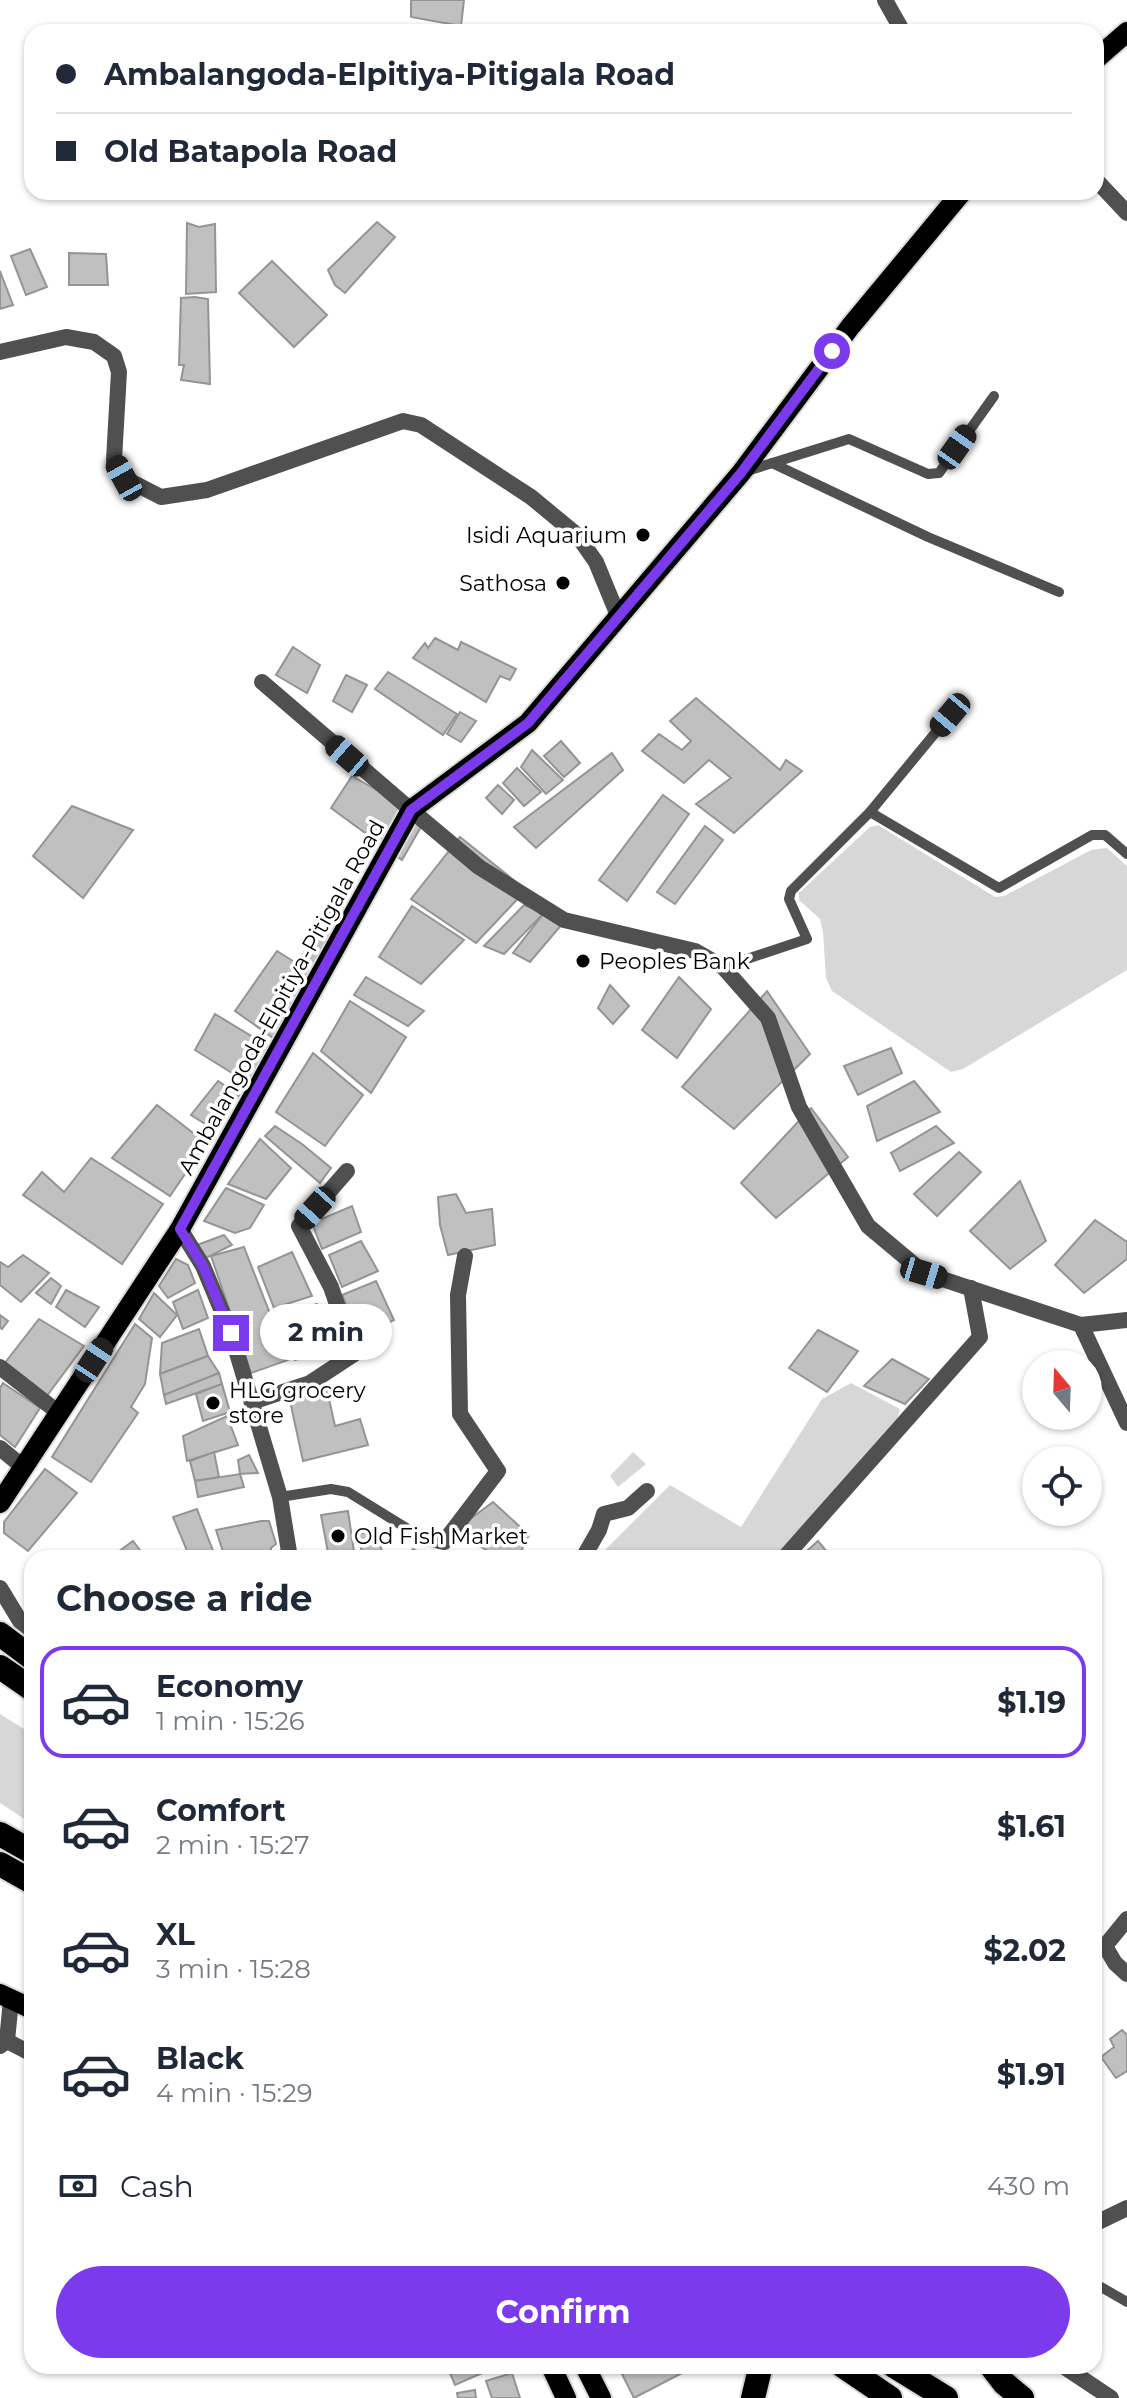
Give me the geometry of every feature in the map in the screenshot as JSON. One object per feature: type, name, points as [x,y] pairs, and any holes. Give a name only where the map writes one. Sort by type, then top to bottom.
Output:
[{"type":"highway","points":[[0,1634],[24,1652]]},
{"type":"highway","points":[[0,1667],[24,1684]]},
{"type":"highway","points":[[0,1834],[24,1848]]},
{"type":"highway","points":[[0,1864],[24,1878]]},
{"type":"highway","points":[[753,2398],[758,2374]]},
{"type":"highway","points":[[855,2374],[890,2398]]},
{"type":"highway","points":[[907,2374],[946,2398]]},
{"type":"highway","points":[[997,2374],[1022,2398]]},
{"type":"main road","points":[[1104,52],[1127,32]]},
{"type":"main road","name":"Ambalangoda-Elpitiya-Pitigala Road","points":[[0,1503],[180,1229],[411,810],[528,723],[741,473],[850,327],[955,200]]},
{"type":"main road","points":[[555,2374],[566,2398]]},
{"type":"main road","points":[[589,2374],[601,2398]]},
{"type":"street","points":[[885,0],[898,24]]},
{"type":"street","points":[[1104,189],[1127,213]]},
{"type":"street","points":[[0,352],[66,337],[94,342],[114,356],[119,372],[114,460],[124,478],[161,497],[207,490],[403,421],[421,425],[531,497],[577,535],[596,562],[619,618]]},
{"type":"street","points":[[262,682],[479,867],[564,920],[695,951],[723,967],[768,1018],[799,1107],[868,1226],[924,1273],[1081,1325],[1127,1320]]},
{"type":"street","points":[[252,1402],[310,1383],[354,1354],[331,1287],[299,1226],[347,1171]]},
{"type":"street","points":[[180,1229],[203,1266],[231,1333],[280,1497],[289,1550]]},
{"type":"street","points":[[421,1537],[444,1542],[498,1471],[460,1414],[458,1295],[465,1256]]},
{"type":"street","points":[[791,1550],[980,1337],[971,1288]]},
{"type":"street","points":[[1081,1325],[1127,1423]]},
{"type":"street","points":[[0,1367],[59,1413]]},
{"type":"street","points":[[0,1448],[23,1467]]},
{"type":"street","points":[[588,1550],[604,1514],[628,1508],[647,1491]]},
{"type":"street","points":[[0,1588],[24,1624]]},
{"type":"street","points":[[1127,1919],[1105,1946],[1115,1963],[1127,1974]]},
{"type":"street","points":[[6,1997],[3,2044],[24,2051]]},
{"type":"street","points":[[1102,2220],[1127,2208]]},
{"type":"street","points":[[1075,2374],[1111,2398]]},
{"type":"lane","points":[[741,473],[849,439],[928,474],[939,473],[994,396]]},
{"type":"lane","points":[[772,463],[928,537],[1059,592]]},
{"type":"lane","points":[[723,967],[807,939],[789,899],[791,891],[870,812],[950,715]]},
{"type":"lane","points":[[870,812],[999,888],[1092,835],[1105,835],[1127,854]]},
{"type":"lane","points":[[280,1497],[331,1489],[348,1492],[421,1537]]},
{"type":"lane","points":[[1102,2288],[1127,2302]]},
{"type":"shaded area","points":[[878,825],[995,897],[1004,896],[1091,850],[1107,848],[1127,866],[1127,970],[963,1069],[951,1072],[832,991],[826,978],[820,919],[799,900],[799,893],[870,827]]},
{"type":"shaded area","points":[[851,1383],[900,1409],[898,1417],[783,1550],[605,1550],[670,1485],[741,1527],[822,1399]]},
{"type":"shaded area","points":[[633,1452],[646,1464],[618,1487],[610,1476]]},
{"type":"shaded area","points":[[0,1714],[24,1729],[24,1819],[0,1803]]},
{"type":"building","points":[[411,0],[464,0],[461,24],[411,17]]},
{"type":"building","points":[[377,222],[395,237],[345,293],[335,285],[328,270]]},
{"type":"building","points":[[187,223],[199,227],[215,224],[216,292],[186,294]]},
{"type":"building","points":[[30,249],[47,287],[26,295],[11,256]]},
{"type":"building","points":[[69,253],[106,254],[108,285],[69,285]]},
{"type":"building","points":[[272,261],[327,315],[294,347],[239,293]]},
{"type":"building","points":[[0,271],[13,305],[0,309]]},
{"type":"building","points":[[181,298],[208,299],[210,384],[181,380],[184,365],[179,365]]},
{"type":"building","points":[[435,638],[458,650],[461,642],[516,669],[510,680],[500,676],[486,702],[413,658],[425,643],[428,648]]},
{"type":"building","points":[[293,647],[320,665],[307,693],[276,675]]},
{"type":"building","points":[[388,672],[457,714],[443,735],[375,689]]},
{"type":"building","points":[[346,675],[367,685],[352,712],[333,701]]},
{"type":"building","points":[[696,698],[780,770],[786,760],[802,771],[734,833],[696,804],[731,778],[709,760],[684,783],[642,751],[659,734],[682,750],[691,741],[670,721]]},
{"type":"building","points":[[460,712],[476,721],[461,742],[447,734]]},
{"type":"building","points":[[561,741],[580,763],[564,777],[544,756]]},
{"type":"building","points":[[532,750],[563,780],[546,794],[521,767]]},
{"type":"building","points":[[612,753],[623,770],[536,848],[514,827]]},
{"type":"building","points":[[517,768],[541,792],[524,806],[503,783]]},
{"type":"building","points":[[352,776],[426,818],[402,860],[331,808]]},
{"type":"building","points":[[498,785],[514,800],[502,814],[486,798]]},
{"type":"building","points":[[663,795],[689,814],[627,901],[599,880]]},
{"type":"building","points":[[72,806],[133,830],[83,898],[33,856]]},
{"type":"building","points":[[705,826],[723,840],[675,904],[657,892]]},
{"type":"building","points":[[460,837],[526,890],[476,943],[411,899]]},
{"type":"building","points":[[524,905],[544,913],[504,954],[484,946]]},
{"type":"building","points":[[333,906],[360,923],[324,969],[302,956]]},
{"type":"building","points":[[412,906],[464,940],[421,984],[379,957]]},
{"type":"building","points":[[544,913],[563,923],[530,962],[513,953]]},
{"type":"building","points":[[277,951],[320,978],[276,1040],[235,1011]]},
{"type":"building","points":[[366,977],[424,1011],[408,1026],[354,995]]},
{"type":"building","points":[[679,977],[711,1009],[677,1058],[642,1030]]},
{"type":"building","points":[[610,985],[629,1006],[613,1024],[598,1008]]},
{"type":"building","points":[[767,991],[810,1054],[734,1129],[682,1087]]},
{"type":"building","points":[[350,1001],[406,1037],[371,1093],[321,1051]]},
{"type":"building","points":[[215,1014],[271,1048],[248,1083],[195,1050]]},
{"type":"building","points":[[891,1048],[902,1073],[858,1095],[844,1066]]},
{"type":"building","points":[[313,1053],[363,1095],[325,1146],[276,1112]]},
{"type":"building","points":[[218,1081],[239,1095],[213,1129],[191,1115]]},
{"type":"building","points":[[914,1081],[940,1112],[877,1141],[867,1106]]},
{"type":"building","points":[[157,1105],[206,1143],[170,1196],[112,1158]]},
{"type":"building","points":[[811,1108],[848,1157],[776,1218],[741,1183]]},
{"type":"building","points":[[275,1126],[331,1168],[320,1183],[265,1136]]},
{"type":"building","points":[[936,1126],[954,1143],[900,1171],[891,1153]]},
{"type":"building","points":[[260,1139],[291,1168],[266,1199],[228,1184]]},
{"type":"building","points":[[959,1152],[981,1172],[937,1216],[914,1194]]},
{"type":"building","points":[[91,1158],[163,1204],[122,1264],[23,1195],[42,1172],[64,1192]]},
{"type":"building","points":[[1020,1181],[1046,1241],[1010,1269],[970,1231]]},
{"type":"building","points":[[226,1188],[264,1205],[250,1228],[235,1233],[204,1221]]},
{"type":"building","points":[[456,1194],[466,1213],[492,1209],[495,1245],[448,1255],[440,1225],[438,1197]]},
{"type":"building","points":[[352,1206],[361,1232],[322,1249],[312,1223]]},
{"type":"building","points":[[1095,1220],[1127,1242],[1127,1259],[1084,1293],[1055,1265]]},
{"type":"building","points":[[224,1235],[232,1245],[206,1258],[197,1245]]},
{"type":"building","points":[[361,1241],[378,1271],[342,1287],[329,1255]]},
{"type":"building","points":[[244,1247],[288,1360],[251,1373],[211,1256]]},
{"type":"building","points":[[292,1252],[312,1296],[274,1308],[258,1267]]},
{"type":"building","points":[[23,1255],[49,1273],[21,1302],[0,1285],[0,1262],[8,1267]]},
{"type":"building","points":[[176,1259],[188,1265],[195,1283],[168,1298],[159,1286]]},
{"type":"building","points":[[51,1278],[61,1286],[51,1304],[36,1293]]},
{"type":"building","points":[[376,1281],[394,1320],[360,1336],[342,1295]]},
{"type":"building","points":[[66,1290],[99,1307],[85,1327],[56,1307]]},
{"type":"building","points":[[198,1290],[208,1318],[183,1329],[173,1302]]},
{"type":"building","points":[[154,1293],[177,1315],[160,1337],[139,1319]]},
{"type":"building","points":[[317,1304],[335,1349],[295,1360],[281,1315]]},
{"type":"building","points":[[0,1315],[8,1321],[2,1329],[0,1327]]},
{"type":"building","points":[[39,1319],[84,1346],[46,1397],[4,1364]]},
{"type":"building","points":[[135,1324],[152,1338],[145,1384],[131,1407],[138,1413],[91,1482],[52,1457]]},
{"type":"building","points":[[199,1329],[208,1356],[160,1374],[162,1343]]},
{"type":"building","points":[[818,1330],[858,1351],[827,1392],[789,1368]]},
{"type":"building","points":[[208,1356],[219,1373],[164,1395],[160,1374]]},
{"type":"building","points":[[892,1359],[929,1379],[905,1404],[864,1386]]},
{"type":"building","points":[[219,1373],[222,1384],[166,1404],[164,1395]]},
{"type":"building","points":[[3,1383],[40,1408],[15,1447],[0,1435],[0,1388]]},
{"type":"building","name":"HLG grocery store","points":[[222,1384],[230,1412],[203,1421],[196,1394]]},
{"type":"building","points":[[327,1390],[335,1426],[360,1419],[368,1445],[303,1461],[290,1401]]},
{"type":"building","points":[[227,1416],[238,1445],[187,1461],[183,1436]]},
{"type":"building","points":[[214,1452],[219,1477],[195,1481],[190,1461]]},
{"type":"building","points":[[249,1455],[258,1473],[240,1474],[238,1460]]},
{"type":"building","points":[[45,1469],[77,1493],[29,1550],[4,1533],[4,1522]]},
{"type":"building","points":[[240,1474],[244,1487],[198,1497],[195,1481]]},
{"type":"building","points":[[493,1502],[529,1535],[522,1550],[486,1550],[466,1540],[462,1525]]},
{"type":"building","points":[[197,1509],[213,1550],[187,1550],[173,1517]]},
{"type":"building","name":"Old Fish Market","points":[[348,1511],[354,1550],[328,1550],[321,1515]]},
{"type":"building","points":[[269,1521],[276,1544],[271,1550],[222,1550],[216,1530]]},
{"type":"building","points":[[378,1530],[382,1550],[361,1550],[358,1534]]},
{"type":"building","points":[[133,1541],[140,1550],[121,1550]]},
{"type":"building","points":[[818,1541],[825,1550],[808,1550]]},
{"type":"building","points":[[1122,2030],[1127,2035],[1127,2071],[1116,2078],[1102,2058],[1114,2047],[1110,2039]]},
{"type":"building","points":[[450,2374],[480,2374],[455,2385]]},
{"type":"building","points":[[512,2374],[520,2398],[492,2398],[486,2381]]},
{"type":"building","points":[[622,2374],[680,2374],[634,2398]]},
{"type":"building","points":[[475,2390],[476,2398],[458,2398],[457,2393]]},
{"type":"place","name":"Isidi Aquarium","points":[[643,535]]},
{"type":"place","name":"Sathosa","points":[[563,583]]},
{"type":"place","name":"Peoples Bank","points":[[583,961]]},
{"type":"place","name":"HLG grocery store","points":[[213,1403]]},
{"type":"place","name":"Old Fish Market","points":[[338,1536]]},
{"type":"route","points":[[231,1333],[203,1266],[180,1229],[411,810],[528,723],[741,473],[832,351]]}]
